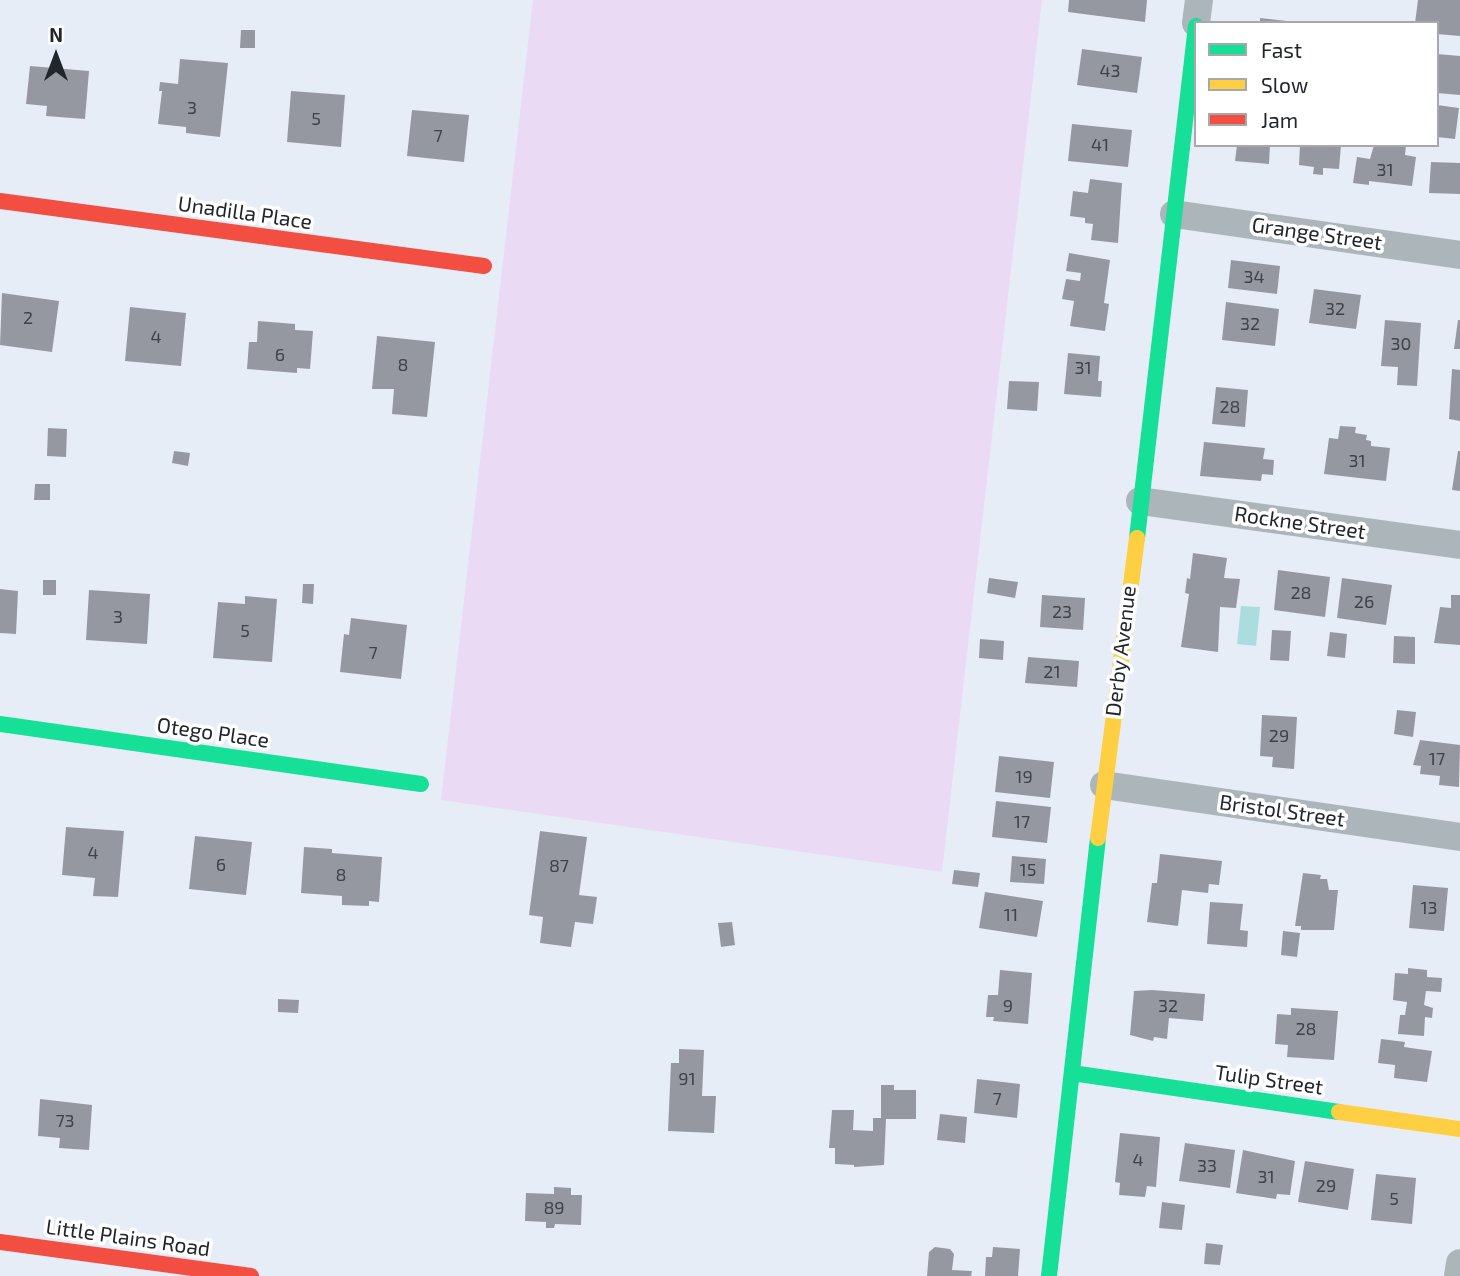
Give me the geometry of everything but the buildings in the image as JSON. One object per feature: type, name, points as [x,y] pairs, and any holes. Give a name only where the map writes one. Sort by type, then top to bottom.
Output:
[{"type":"street","name":"Derby Avenue","points":[[1196,21],[1199,0]]},
{"type":"street","name":"Derby Avenue","points":[[1049,1276],[1104,785],[1154,412],[1194,41]]},
{"type":"street","name":"Unadilla Place","points":[[0,201],[484,266]]},
{"type":"street","name":"Grange Street","points":[[1174,214],[1460,255]]},
{"type":"street","name":"Rockne Street","points":[[1140,501],[1460,545]]},
{"type":"street","name":"Otego Place","points":[[0,724],[421,784]]},
{"type":"street","name":"Bristol Street","points":[[1104,785],[1460,837]]},
{"type":"street","name":"Tulip Street","points":[[1072,1073],[1460,1129]]},
{"type":"street","name":"Little Plains Road","points":[[0,1242],[66,1264],[251,1276]]},
{"type":"street","points":[[1458,1276],[1460,1263]]},
{"type":"shaded area","points":[[533,0],[1042,0],[942,872],[441,800]]},
{"type":"shaded area","points":[[1241,606],[1260,607],[1256,646],[1237,644]]},
{"type":"traffic: fast","points":[[1137,538],[1194,43]]},
{"type":"traffic: fast","points":[[0,724],[421,784]]},
{"type":"traffic: fast","points":[[1049,1276],[1098,838]]},
{"type":"traffic: fast","points":[[1072,1073],[1339,1112]]},
{"type":"traffic: slow","points":[[1098,838],[1137,538]]},
{"type":"traffic: slow","points":[[1339,1112],[1460,1129]]},
{"type":"traffic: jam","points":[[0,201],[484,266]]},
{"type":"traffic: jam","points":[[0,1242],[251,1276]]}]
